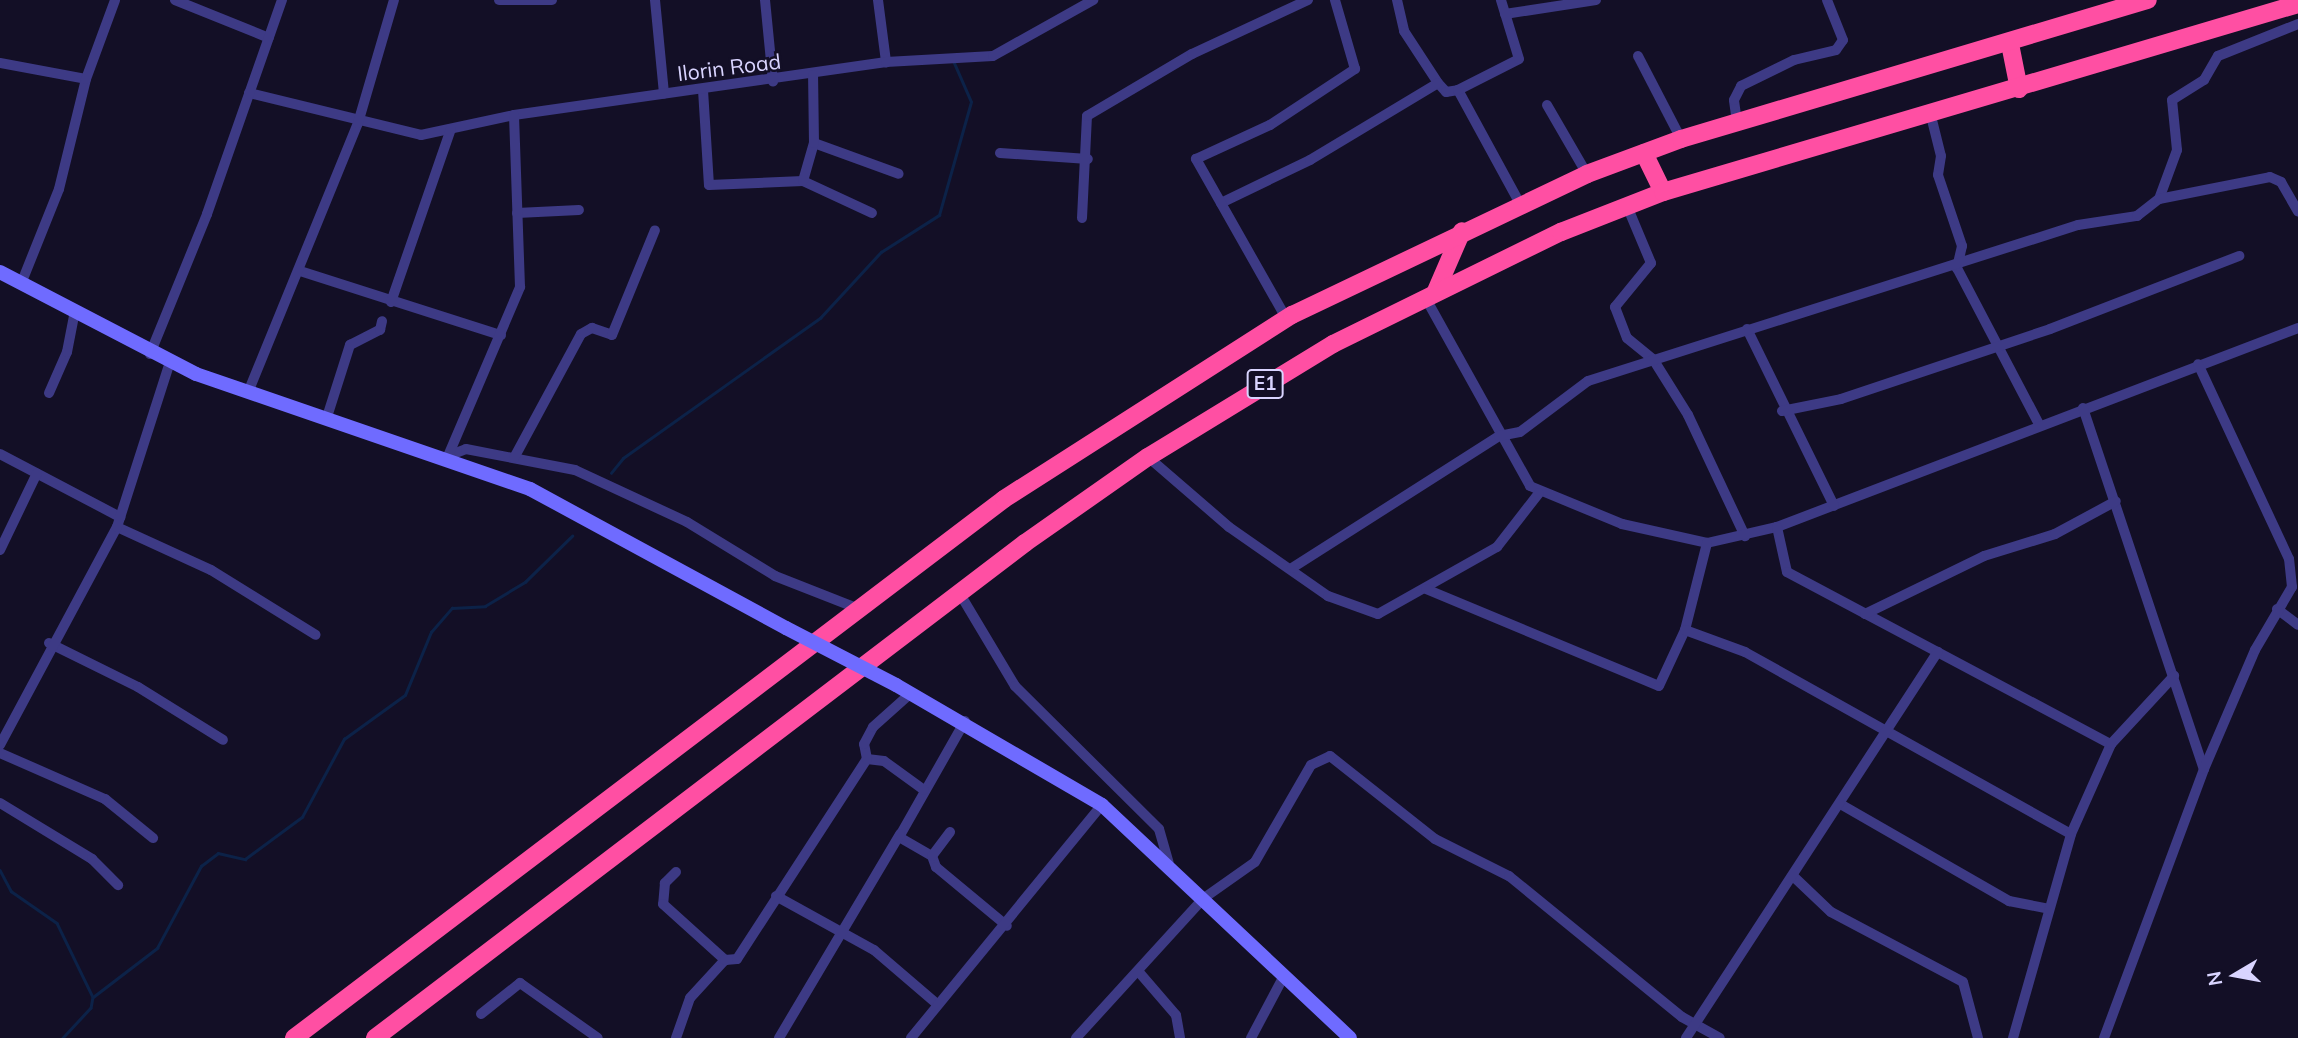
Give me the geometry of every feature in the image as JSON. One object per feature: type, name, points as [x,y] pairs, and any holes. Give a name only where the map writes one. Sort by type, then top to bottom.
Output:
[{"type":"highway","name":"E1","points":[[293,1038],[1004,499],[1286,318],[1519,202],[1587,173],[1681,139],[2010,44],[2148,0]]},
{"type":"highway","name":"E1","points":[[375,1038],[960,594],[1148,457],[1333,344],[1431,294],[1663,192],[1930,112],[2019,89],[2298,4]]},
{"type":"highway","points":[[2010,44],[2019,89]]},
{"type":"highway","points":[[1644,153],[1663,192]]},
{"type":"highway","points":[[1431,294],[1462,231]]},
{"type":"main road","points":[[0,272],[150,354],[327,417],[448,456],[530,489],[786,628],[965,720],[1102,805],[1169,863],[1350,1038]]},
{"type":"street","points":[[21,284],[73,146],[86,79],[115,0]]},
{"type":"street","points":[[175,0],[269,38]]},
{"type":"street","points":[[150,354],[282,0]]},
{"type":"street","points":[[249,390],[300,271],[358,123],[394,0]]},
{"type":"street","points":[[499,0],[552,0]]},
{"type":"street","points":[[655,0],[664,94]]},
{"type":"street","points":[[765,0],[773,82]]},
{"type":"street","points":[[878,0],[887,62]]},
{"type":"street","name":"Ilorin Road","points":[[249,93],[402,135],[451,129],[514,115],[773,82],[887,62],[993,56],[1093,0]]},
{"type":"street","points":[[1082,218],[1088,159],[1083,130],[1087,116],[1192,54],[1308,0]]},
{"type":"street","points":[[1286,318],[1196,159],[1270,125],[1355,69],[1335,0]]},
{"type":"street","points":[[1397,0],[1404,31],[1446,92],[1458,90],[1519,59],[1501,0]]},
{"type":"street","points":[[1505,14],[1543,5],[1595,0]]},
{"type":"street","points":[[1737,122],[1734,100],[1741,86],[1794,60],[1836,50],[1843,40],[1827,0]]},
{"type":"street","points":[[2159,199],[2177,150],[2172,100],[2204,80],[2218,56],[2298,24]]},
{"type":"street","points":[[1638,56],[1681,139]]},
{"type":"street","points":[[0,63],[86,79]]},
{"type":"street","points":[[803,181],[814,143],[813,75]]},
{"type":"street","points":[[1221,203],[1310,160],[1438,83]]},
{"type":"street","points":[[704,90],[704,180],[709,185],[803,181],[872,213]]},
{"type":"street","points":[[1458,90],[1519,202]]},
{"type":"street","points":[[1547,105],[1587,173]]},
{"type":"street","points":[[1930,112],[1941,156],[1938,175],[1962,246],[1957,268],[2039,424]]},
{"type":"street","points":[[448,456],[520,287],[514,115]]},
{"type":"street","points":[[391,302],[451,129]]},
{"type":"street","points":[[814,143],[898,174]]},
{"type":"street","points":[[1000,153],[1088,159]]},
{"type":"street","points":[[1292,568],[1499,436],[1520,432],[1588,381],[1747,329],[1957,268],[2078,225],[2137,216],[2159,199],[2270,177],[2281,182],[2298,212]]},
{"type":"street","points":[[1627,206],[1651,263],[1615,307],[1627,338],[1653,359],[1688,415],[1745,536]]},
{"type":"street","points":[[517,213],[579,210]]},
{"type":"street","points":[[514,458],[581,334],[593,328],[612,335],[655,230]]},
{"type":"street","points":[[1783,411],[1841,399],[1997,347],[2239,256]]},
{"type":"street","points":[[300,271],[501,335]]},
{"type":"street","points":[[1431,294],[1499,436],[1539,493],[1622,524],[1707,544],[1777,527],[2039,424],[2298,328]]},
{"type":"street","points":[[49,393],[67,352],[75,311]]},
{"type":"street","points":[[327,417],[350,345],[380,330],[382,321]]},
{"type":"street","points":[[1747,329],[1783,411],[1834,506]]},
{"type":"street","points":[[0,745],[49,643],[118,522],[170,362]]},
{"type":"street","points":[[2104,1038],[2204,769],[2277,609],[2292,587],[2289,559],[2198,364]]},
{"type":"street","points":[[2083,408],[2204,769]]},
{"type":"street","points":[[448,456],[466,449],[575,470],[687,522],[775,576],[860,610]]},
{"type":"street","points":[[0,454],[118,522],[211,570],[316,635]]},
{"type":"street","points":[[1148,457],[1229,527],[1292,568],[1328,596],[1378,614],[1497,547],[1539,493]]},
{"type":"street","points":[[0,550],[37,473]]},
{"type":"street","points":[[1865,614],[1984,556],[2055,534],[2116,501]]},
{"type":"street","points":[[1777,527],[1787,572],[2111,744]]},
{"type":"street","points":[[1426,589],[1649,687],[1663,683],[1685,630],[1707,544]]},
{"type":"street","points":[[960,594],[1014,685],[1159,829],[1169,863]]},
{"type":"street","points":[[2277,609],[2298,625]]},
{"type":"street","points":[[1685,630],[1745,652],[2071,834]]},
{"type":"street","points":[[49,643],[138,687],[223,740]]},
{"type":"street","points":[[1686,1038],[1842,804],[1938,652]]},
{"type":"street","points":[[2013,1038],[2045,908],[2071,834],[2111,744],[2174,676]]},
{"type":"street","points":[[676,1038],[690,998],[724,960],[737,959],[867,759],[864,744],[873,727],[911,693]]},
{"type":"street","points":[[794,1038],[781,1035],[901,834],[965,720]]},
{"type":"street","points":[[0,752],[104,799],[153,838]]},
{"type":"street","points":[[1076,1038],[1204,898],[1255,862],[1311,765],[1330,756],[1435,839],[1509,876],[1682,1017],[1697,1020],[1720,1038]]},
{"type":"street","points":[[867,759],[898,769],[924,790]]},
{"type":"street","points":[[0,803],[92,859],[118,885]]},
{"type":"street","points":[[1842,804],[2009,901],[2045,908]]},
{"type":"street","points":[[911,1038],[937,1004],[1007,926],[1102,805]]},
{"type":"street","points":[[932,856],[950,832]]},
{"type":"street","points":[[901,834],[932,856],[936,867],[1007,926]]},
{"type":"street","points":[[676,872],[665,883],[663,904],[724,960]]},
{"type":"street","points":[[1793,876],[1831,912],[1963,982],[1968,1018],[1981,1037]]},
{"type":"street","points":[[776,896],[874,950],[937,1004]]},
{"type":"street","points":[[1138,971],[1176,1015],[1180,1038]]},
{"type":"street","points":[[1251,1038],[1284,976]]},
{"type":"street","points":[[481,1014],[520,983],[594,1037]]},
{"type":"waterway","points":[[611,473],[623,458],[820,318],[881,252],[939,215],[971,102],[954,63]]},
{"type":"waterway","points":[[93,997],[157,948],[201,866],[218,853],[245,859],[302,817],[344,739],[405,695],[431,632],[452,608],[485,606],[525,582],[572,536]]},
{"type":"waterway","points":[[0,870],[11,891],[57,923],[93,997],[91,1008],[63,1038]]}]
